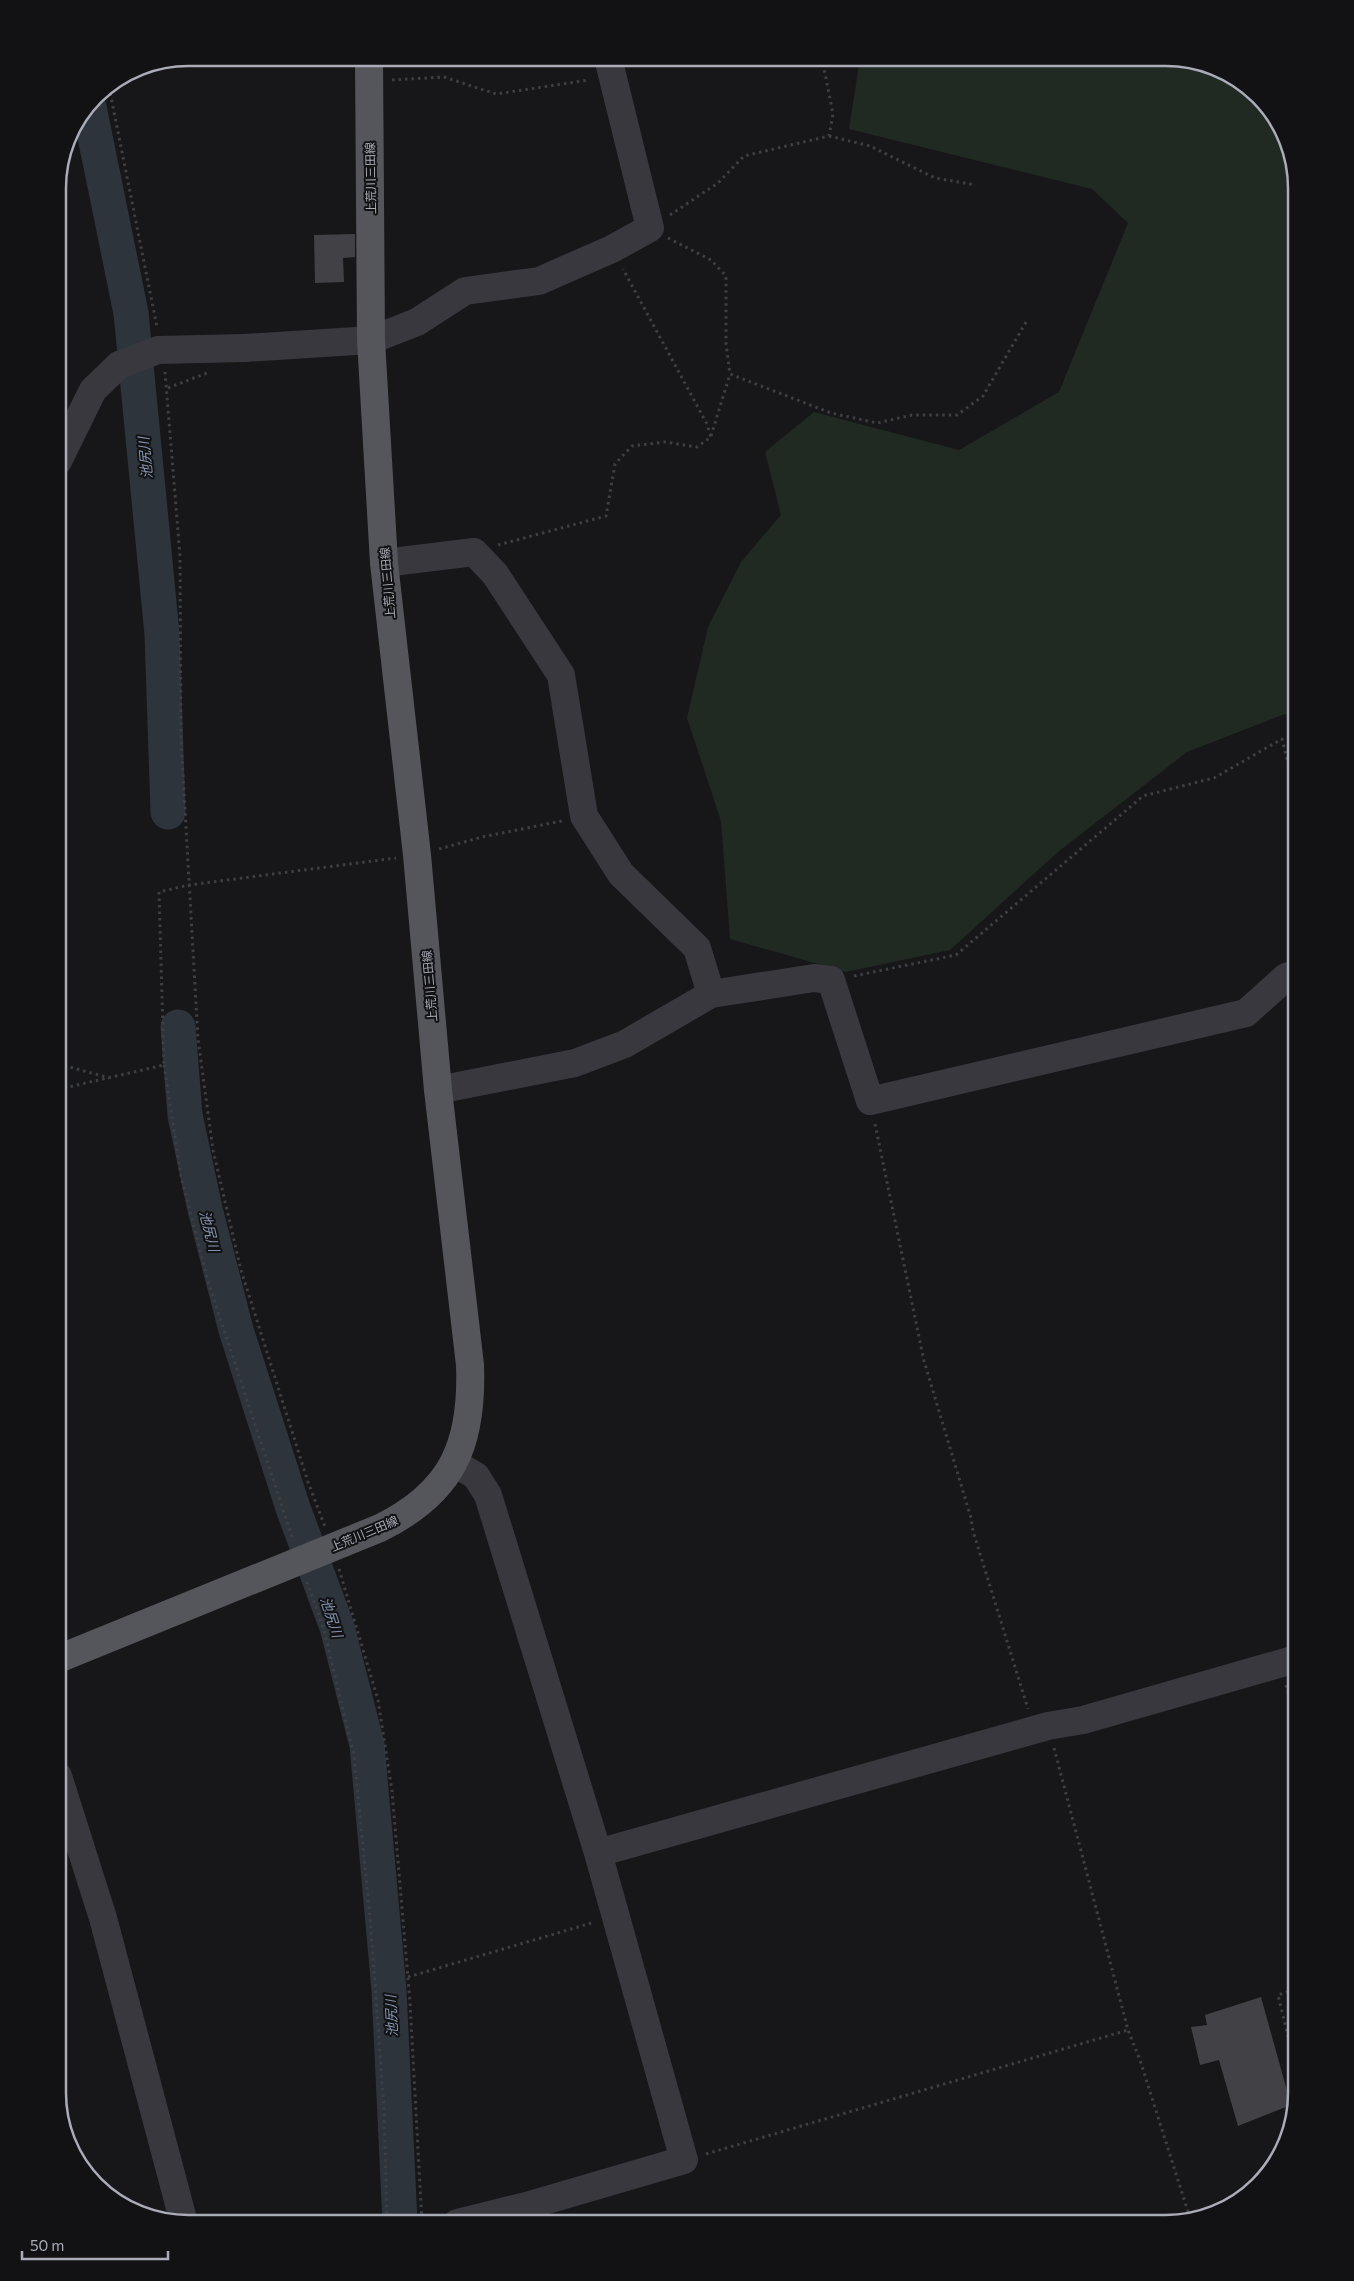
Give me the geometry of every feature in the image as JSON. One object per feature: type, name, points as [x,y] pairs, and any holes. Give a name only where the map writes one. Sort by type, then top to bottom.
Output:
[{"type":"main road","name":"上荒川三田線","points":[[66,1656],[406,1515],[434,1492],[454,1463],[464,1436],[472,1400],[470,1365],[438,1090],[417,855],[384,563],[371,340],[369,70]]},
{"type":"street","points":[[67,443],[93,390],[119,365],[158,350],[245,348],[371,340],[417,322],[465,292],[539,281],[612,249],[650,228],[611,67]]},
{"type":"street","points":[[384,563],[474,552],[495,574],[561,675],[584,816],[621,874],[697,948],[711,994]]},
{"type":"street","points":[[438,1090],[575,1063],[625,1044],[711,994],[814,978],[831,980],[870,1101],[1246,1013],[1288,976]]},
{"type":"street","points":[[454,1463],[476,1476],[488,1495],[598,1853],[684,2160],[533,2214]]},
{"type":"street","points":[[598,1853],[1048,1726],[1083,1720],[1288,1661]]},
{"type":"street","points":[[66,1802],[103,1918],[182,2214]]},
{"type":"path","points":[[369,70],[444,77],[496,94],[611,67]]},
{"type":"path","points":[[824,67],[833,114],[829,136]]},
{"type":"path","points":[[110,94],[157,329]]},
{"type":"path","points":[[474,552],[606,516],[615,464],[632,446],[665,442],[697,447],[711,436],[730,374],[726,344],[726,276],[711,260],[650,228],[718,183],[744,156],[829,136],[870,146],[936,178],[976,185]]},
{"type":"path","points":[[612,249],[707,424],[711,436]]},
{"type":"path","points":[[730,374],[831,413],[877,423],[912,416],[957,415],[983,396],[1026,322]]},
{"type":"path","points":[[164,368],[168,388],[180,556],[181,739],[198,1039],[212,1150],[241,1270],[308,1482],[332,1547],[378,1700],[398,1840],[422,2214]]},
{"type":"path","points":[[831,980],[956,955],[1143,796],[1214,778],[1282,739],[1288,763]]},
{"type":"path","points":[[387,2214],[384,2107],[370,1917],[354,1756],[324,1630],[208,1281],[181,1176],[164,1065],[159,892],[189,885],[417,855],[482,837],[584,816]]},
{"type":"path","points":[[67,1087],[164,1065]]},
{"type":"path","points":[[67,1066],[110,1078]]},
{"type":"path","points":[[870,1101],[924,1360],[1026,1707],[1048,1726],[1128,2030],[1140,2060],[1188,2213]]},
{"type":"path","points":[[408,1977],[616,1916]]},
{"type":"path","points":[[1288,1992],[1278,1995],[1288,2036]]},
{"type":"path","points":[[684,2160],[1128,2030]]},
{"type":"shaded area","points":[[859,67],[1174,67],[1205,73],[1220,79],[1246,97],[1267,121],[1275,134],[1284,157],[1288,188],[1288,714],[1187,752],[1058,852],[950,950],[846,972],[730,939],[721,821],[687,718],[708,627],[741,562],[781,515],[765,452],[814,412],[959,450],[1059,392],[1128,223],[1092,189],[849,129]]},
{"type":"building","points":[[355,234],[355,257],[343,258],[344,282],[315,283],[314,235]]},
{"type":"building","points":[[1261,1997],[1288,2094],[1287,2107],[1238,2126],[1219,2060],[1200,2065],[1191,2027],[1207,2025],[1205,2015]]},
{"type":"waterway","name":"池尻川","points":[[91,116],[131,313],[162,634],[168,812]]},
{"type":"waterway","name":"池尻川","points":[[178,1027],[185,1115],[205,1209],[236,1330],[293,1508],[337,1627],[367,1745],[389,1990],[400,2214]]}]
